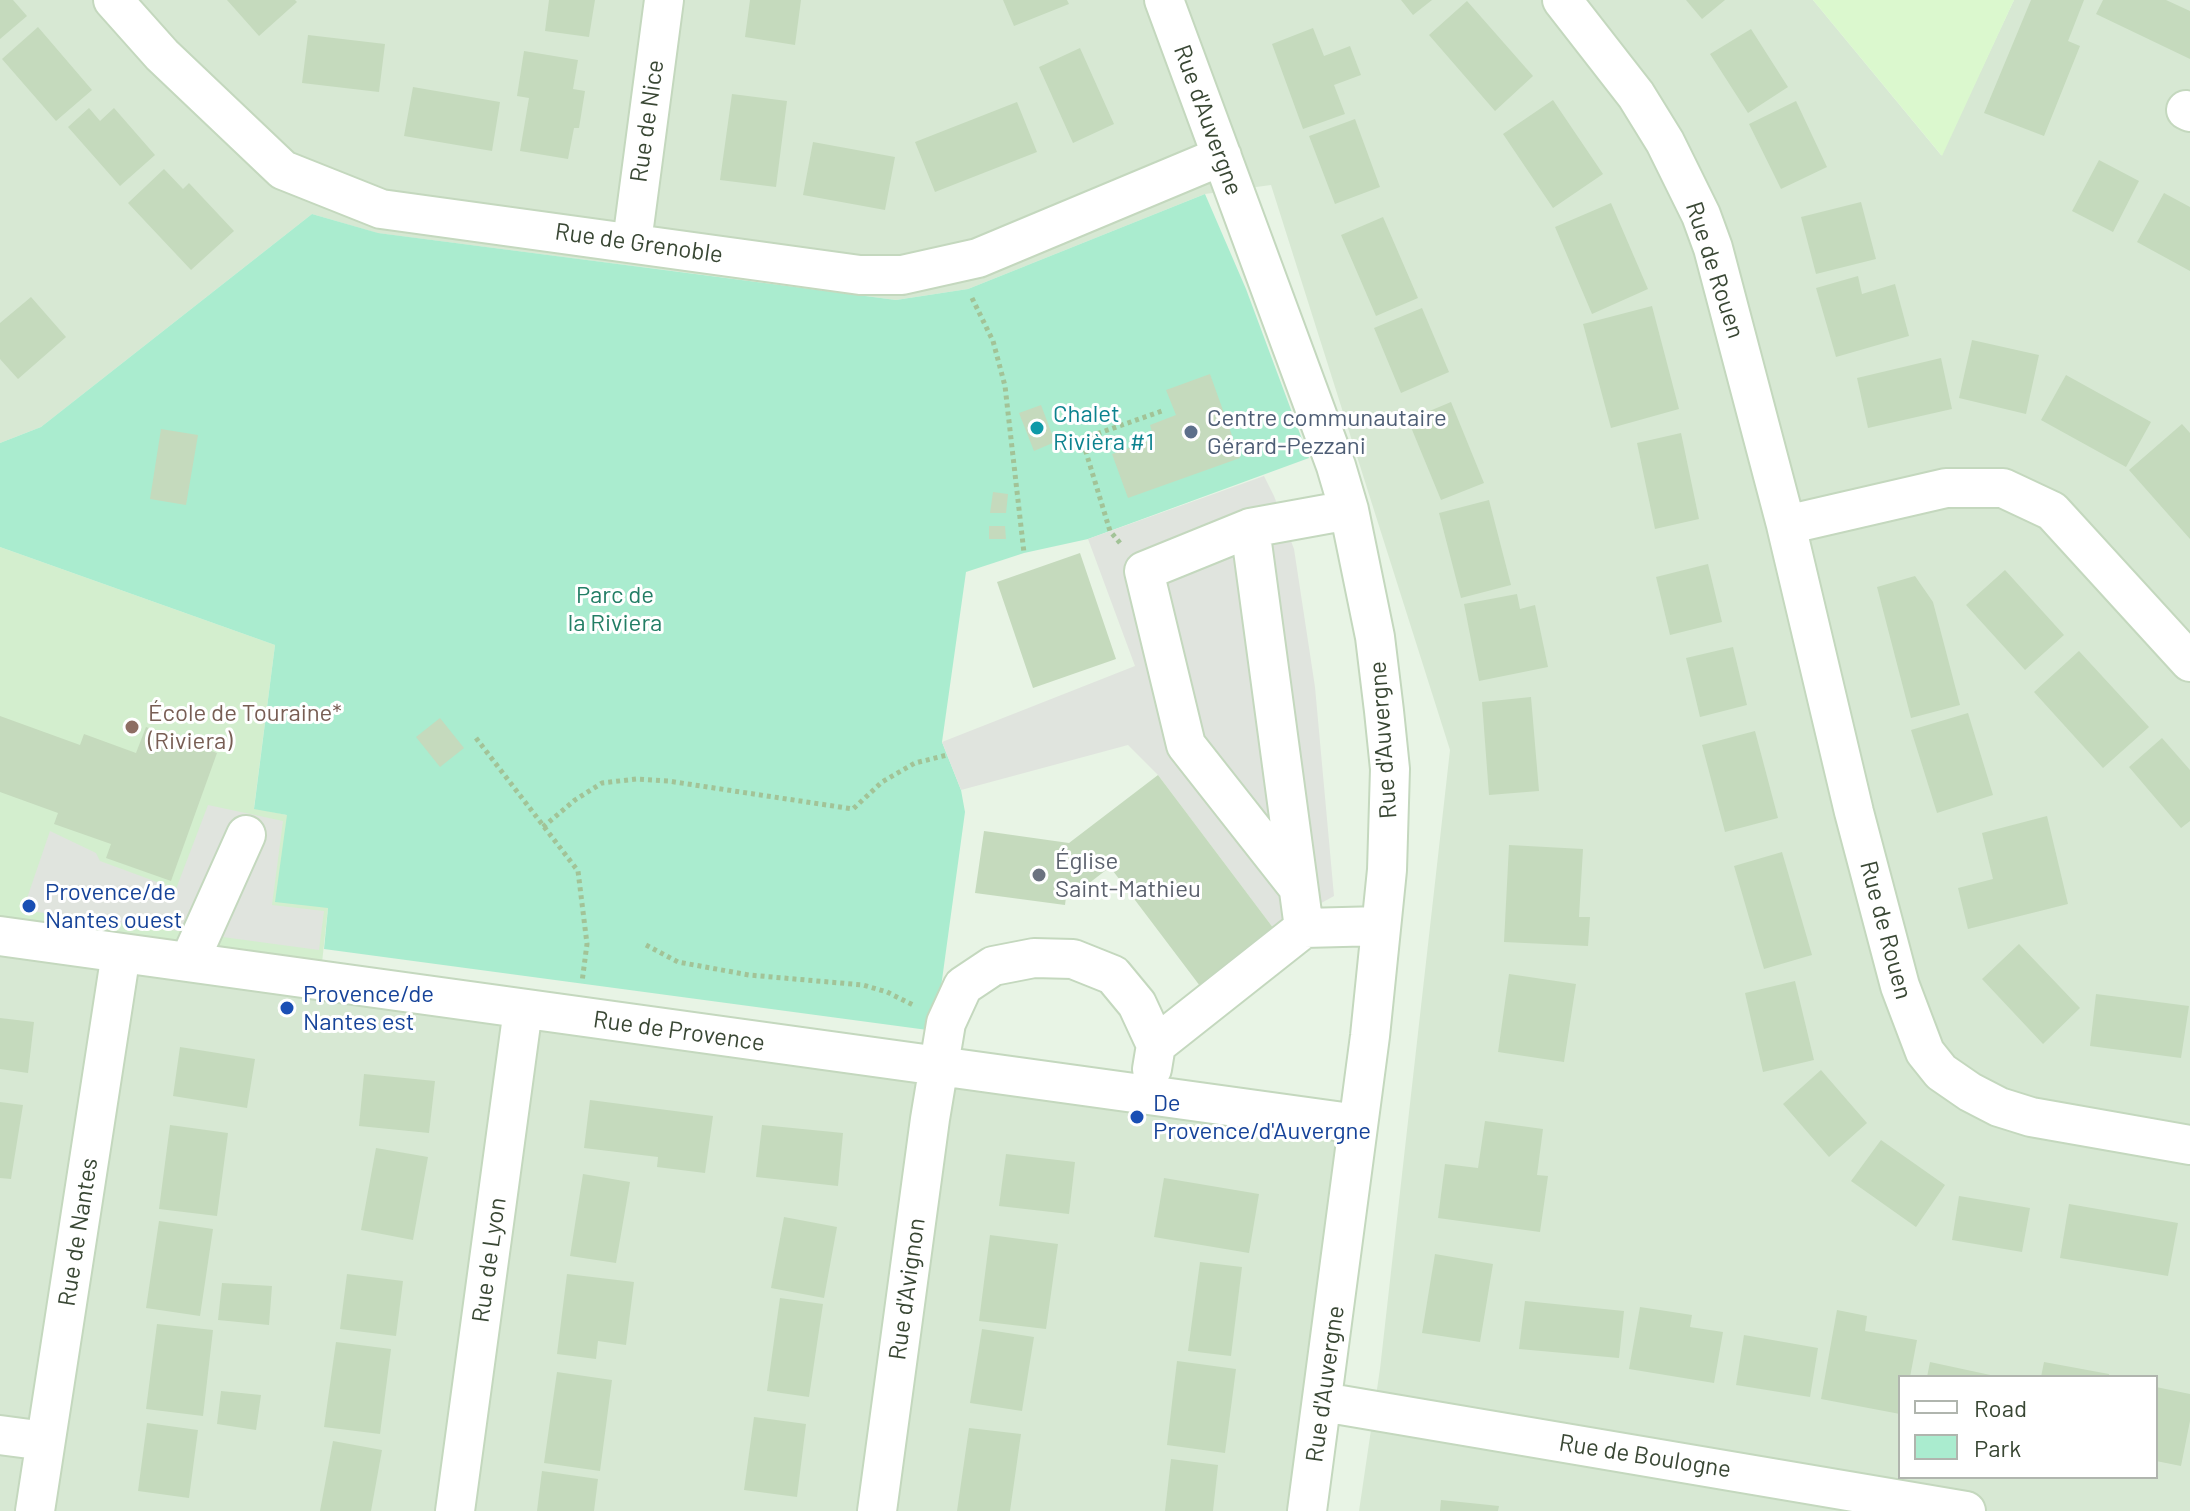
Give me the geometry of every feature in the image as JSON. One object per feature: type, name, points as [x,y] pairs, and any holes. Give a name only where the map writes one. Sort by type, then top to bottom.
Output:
[{"type":"street","name":"Rue de Grenoble","points":[[113,0],[162,55],[283,170],[381,209],[860,275],[902,275],[978,258],[1222,156]]},
{"type":"street","name":"Rue de Nice","points":[[632,242],[664,0]]},
{"type":"street","name":"Rue d'Auvergne","points":[[1164,0],[1336,466],[1349,510],[1375,637],[1390,769],[1387,870],[1381,926],[1307,1511]]},
{"type":"street","name":"Rue de Rouen","points":[[1562,0],[1636,95],[1665,142],[1701,215],[1727,292],[1892,957],[1925,1052],[1941,1072],[1999,1107],[2031,1117],[2190,1145]]},
{"type":"street","points":[[1786,525],[1946,488],[2003,488],[2052,511],[2190,662]]},
{"type":"street","points":[[1299,888],[1186,745],[1144,571],[1250,528],[1349,510]]},
{"type":"street","points":[[1250,528],[1304,928]]},
{"type":"street","points":[[189,962],[246,835]]},
{"type":"street","points":[[1149,1094],[1156,1045],[1304,928],[1381,926]]},
{"type":"street","name":"Rue de Provence","points":[[0,936],[1358,1124]]},
{"type":"street","name":"Rue de Nantes","points":[[35,1511],[121,953]]},
{"type":"street","name":"Rue d'Avignon","points":[[877,1511],[946,1023],[963,986],[993,966],[1034,958],[1073,959],[1113,975],[1137,1004],[1156,1045]]},
{"type":"street","name":"Rue de Lyon","points":[[455,1511],[523,1009]]},
{"type":"street","name":"Rue de Boulogne","points":[[1323,1402],[1852,1501],[1966,1511]]},
{"type":"street","points":[[0,1435],[45,1441]]},
{"type":"path","points":[[968,289],[993,341],[1005,386],[1024,553]]},
{"type":"path","points":[[1144,571],[1110,531],[1082,439],[1162,411]]},
{"type":"path","points":[[476,738],[578,871],[587,944]]},
{"type":"path","points":[[543,827],[575,800],[602,783],[636,779],[668,781],[853,809],[882,782],[915,763],[947,755]]},
{"type":"path","points":[[646,945],[678,962],[735,972],[863,985],[887,992],[946,1023]]},
{"type":"shaded area","points":[[0,0],[1813,0],[1941,155],[2014,0],[2190,0],[2190,1511],[1359,1511],[1380,1369],[1450,750],[1271,185],[1205,194],[968,289],[896,300],[377,233],[312,214],[41,427],[0,443]]},
{"type":"shaded area","points":[[1813,0],[2014,0],[1942,156]]},
{"type":"shaded area","points":[[1264,476],[1294,549],[1315,687],[1334,896],[1274,929],[1158,775],[1128,745],[961,790],[942,742],[1135,666],[1088,539]]},
{"type":"shaded area","name":"École de Touraine* (Riviera)","points":[[0,547],[275,645],[254,808],[287,815],[328,908],[320,981],[0,936]]},
{"type":"shaded area","points":[[208,805],[283,821],[272,905],[324,911],[319,950],[23,910],[50,831],[96,853],[100,861],[176,889]]},
{"type":"shaded area","points":[[0,936],[1358,1124],[1307,1511],[0,1511]]},
{"type":"green space","name":"Parc de la Riviera","points":[[1205,194],[1246,289],[1309,458],[1088,539],[1024,553],[966,572],[942,742],[961,790],[965,812],[935,1031],[324,949],[328,908],[275,902],[287,815],[254,809],[275,645],[0,547],[0,443],[41,427],[312,214],[378,233],[896,300],[968,289]]},
{"type":"building","points":[[0,0],[13,0],[27,16],[0,39]]},
{"type":"building","points":[[227,0],[295,0],[297,2],[259,36]]},
{"type":"building","points":[[549,0],[595,0],[589,37],[545,31]]},
{"type":"building","points":[[750,0],[801,0],[795,45],[745,37]]},
{"type":"building","points":[[1003,0],[1067,0],[1069,4],[1014,26]]},
{"type":"building","points":[[1401,0],[1432,0],[1413,15]]},
{"type":"building","points":[[1686,0],[1725,0],[1702,19]]},
{"type":"building","points":[[2031,0],[2084,0],[2068,41],[2080,46],[2044,136],[1984,113]]},
{"type":"building","points":[[2103,0],[2166,0],[2190,11],[2190,59],[2096,14]]},
{"type":"building","points":[[1467,1],[1533,76],[1495,111],[1429,35]]},
{"type":"building","points":[[38,27],[92,90],[56,121],[2,59]]},
{"type":"building","points":[[1313,28],[1324,56],[1350,46],[1361,75],[1334,85],[1345,114],[1303,129],[1272,44]]},
{"type":"building","points":[[1751,29],[1788,87],[1748,113],[1710,54]]},
{"type":"building","points":[[308,35],[385,44],[379,92],[302,83]]},
{"type":"building","points":[[1080,48],[1114,124],[1073,143],[1039,67]]},
{"type":"building","points":[[524,51],[578,60],[573,89],[585,91],[579,128],[574,128],[568,159],[520,151],[529,98],[517,96]]},
{"type":"building","points":[[413,87],[500,102],[492,151],[404,136]]},
{"type":"building","points":[[732,94],[787,101],[776,187],[720,180]]},
{"type":"building","points":[[1553,100],[1603,174],[1553,208],[1503,134]]},
{"type":"building","points":[[1796,101],[1827,167],[1781,189],[1749,124]]},
{"type":"building","points":[[1017,102],[1037,152],[935,192],[915,142]]},
{"type":"building","points":[[89,108],[100,121],[114,108],[155,155],[120,186],[68,127]]},
{"type":"building","points":[[1355,119],[1380,187],[1335,204],[1309,136]]},
{"type":"building","points":[[813,142],[895,157],[885,210],[803,195]]},
{"type":"building","points":[[2099,160],[2139,181],[2113,232],[2072,211]]},
{"type":"building","points":[[164,169],[183,189],[189,183],[234,231],[191,270],[128,203]]},
{"type":"building","points":[[2164,193],[2190,207],[2190,271],[2137,242]]},
{"type":"building","points":[[1861,202],[1876,259],[1816,274],[1801,217]]},
{"type":"building","points":[[1611,203],[1648,289],[1592,314],[1555,227]]},
{"type":"building","points":[[1383,217],[1418,298],[1376,316],[1341,235]]},
{"type":"building","points":[[1858,276],[1862,294],[1895,284],[1909,336],[1836,357],[1816,288]]},
{"type":"building","points":[[31,297],[66,337],[18,379],[0,359],[0,323]]},
{"type":"building","points":[[1652,306],[1679,409],[1611,428],[1583,324]]},
{"type":"building","points":[[1422,308],[1449,372],[1401,393],[1374,328]]},
{"type":"building","points":[[1972,340],[2039,355],[2026,414],[1959,398]]},
{"type":"building","points":[[1941,358],[1952,409],[1868,428],[1857,378]]},
{"type":"building","name":"Centre communautaire Gérard-Pezzani","points":[[1210,374],[1240,458],[1128,498],[1112,454],[1154,439],[1150,425],[1176,415],[1166,390]]},
{"type":"building","points":[[2066,375],[2151,422],[2126,467],[2041,420]]},
{"type":"building","points":[[1451,402],[1484,483],[1441,500],[1408,420]]},
{"type":"building","name":"Chalet Rivièra #1","points":[[1041,405],[1055,442],[1034,451],[1019,413]]},
{"type":"building","points":[[2182,424],[2190,433],[2190,539],[2129,470]]},
{"type":"building","points":[[161,429],[198,435],[186,505],[150,499]]},
{"type":"building","points":[[1681,433],[1699,519],[1655,529],[1637,443]]},
{"type":"building","points":[[993,492],[1008,494],[1006,513],[990,513]]},
{"type":"building","points":[[1489,500],[1511,585],[1461,598],[1439,513]]},
{"type":"building","points":[[989,526],[1005,526],[1006,539],[989,539]]},
{"type":"building","points":[[1080,553],[1116,659],[1033,688],[997,582]]},
{"type":"building","points":[[1708,564],[1722,622],[1670,635],[1656,577]]},
{"type":"building","points":[[2005,570],[2064,635],[2025,670],[1966,605]]},
{"type":"building","points":[[1915,576],[1933,602],[1960,705],[1911,718],[1877,587]]},
{"type":"building","points":[[1517,594],[1520,609],[1535,605],[1548,667],[1479,681],[1464,604]]},
{"type":"building","points":[[1733,647],[1747,705],[1700,717],[1686,658]]},
{"type":"building","points":[[2079,651],[2149,727],[2103,768],[2034,692]]},
{"type":"building","points":[[1531,697],[1539,791],[1489,795],[1482,702]]},
{"type":"building","points":[[1968,713],[1993,795],[1937,813],[1911,730]]},
{"type":"building","points":[[0,716],[80,745],[84,734],[136,753],[146,727],[217,753],[171,881],[106,858],[111,844],[54,824],[58,813],[0,792]]},
{"type":"building","points":[[440,718],[464,748],[440,767],[416,737]]},
{"type":"building","points":[[1755,731],[1778,818],[1725,832],[1702,745]]},
{"type":"building","points":[[2162,738],[2190,770],[2190,821],[2181,828],[2129,767]]},
{"type":"building","name":"Église Saint-Mathieu","points":[[1158,775],[1274,929],[1200,986],[1110,867],[1088,884],[1068,882],[1065,905],[975,893],[984,831],[1069,843]]},
{"type":"building","points":[[2047,816],[2068,904],[1968,929],[1958,888],[1993,879],[1982,833]]},
{"type":"building","points":[[1509,845],[1583,849],[1579,917],[1590,917],[1588,946],[1504,942]]},
{"type":"building","points":[[1782,852],[1812,955],[1764,969],[1734,866]]},
{"type":"building","points":[[2019,944],[2080,1008],[2043,1044],[1982,979]]},
{"type":"building","points":[[1509,974],[1576,984],[1564,1062],[1498,1052]]},
{"type":"building","points":[[1795,981],[1814,1060],[1763,1072],[1745,993]]},
{"type":"building","points":[[2096,994],[2189,1006],[2181,1058],[2090,1046]]},
{"type":"building","points":[[0,1018],[34,1022],[28,1073],[0,1069]]},
{"type":"building","points":[[180,1047],[255,1059],[247,1108],[173,1096]]},
{"type":"building","points":[[1821,1070],[1867,1123],[1829,1157],[1783,1104]]},
{"type":"building","points":[[364,1074],[435,1081],[429,1133],[359,1126]]},
{"type":"building","points":[[590,1100],[713,1116],[705,1173],[657,1167],[658,1157],[584,1148]]},
{"type":"building","points":[[0,1102],[23,1105],[11,1179],[0,1178]]},
{"type":"building","points":[[1485,1121],[1543,1129],[1537,1175],[1548,1176],[1540,1232],[1438,1218],[1445,1164],[1478,1168]]},
{"type":"building","points":[[170,1125],[228,1133],[217,1216],[159,1209]]},
{"type":"building","points":[[762,1125],[843,1133],[838,1186],[756,1177]]},
{"type":"building","points":[[1881,1140],[1945,1185],[1916,1227],[1851,1181]]},
{"type":"building","points":[[376,1148],[428,1157],[413,1240],[361,1230]]},
{"type":"building","points":[[1006,1154],[1075,1162],[1069,1214],[999,1206]]},
{"type":"building","points":[[583,1174],[630,1182],[616,1263],[570,1256]]},
{"type":"building","points":[[1164,1178],[1259,1194],[1249,1253],[1154,1237]]},
{"type":"building","points":[[1959,1196],[2030,1208],[2022,1252],[1952,1240]]},
{"type":"building","points":[[2069,1204],[2178,1223],[2168,1276],[2060,1258]]},
{"type":"building","points":[[784,1217],[837,1227],[824,1298],[771,1288]]},
{"type":"building","points":[[159,1221],[213,1229],[200,1316],[146,1308]]},
{"type":"building","points":[[990,1235],[1058,1244],[1046,1329],[979,1321]]},
{"type":"building","points":[[1435,1254],[1493,1264],[1480,1342],[1422,1333]]},
{"type":"building","points":[[1200,1262],[1242,1267],[1231,1356],[1188,1351]]},
{"type":"building","points":[[347,1274],[403,1281],[396,1336],[340,1329]]},
{"type":"building","points":[[567,1274],[634,1282],[626,1345],[598,1341],[596,1359],[557,1354]]},
{"type":"building","points":[[222,1283],[272,1286],[269,1325],[218,1320]]},
{"type":"building","points":[[780,1298],[823,1304],[809,1397],[767,1391]]},
{"type":"building","points":[[1525,1301],[1624,1311],[1619,1358],[1519,1349]]},
{"type":"building","points":[[1640,1307],[1692,1315],[1690,1327],[1723,1332],[1714,1383],[1629,1369]]},
{"type":"building","points":[[1837,1310],[1867,1316],[1865,1331],[1917,1340],[1910,1375],[1898,1375],[1898,1414],[1821,1399]]},
{"type":"building","points":[[157,1324],[213,1330],[203,1416],[146,1409]]},
{"type":"building","points":[[982,1329],[1034,1337],[1022,1411],[970,1403]]},
{"type":"building","points":[[1744,1335],[1818,1348],[1810,1397],[1736,1385]]},
{"type":"building","points":[[336,1342],[391,1349],[380,1434],[324,1427]]},
{"type":"building","points":[[1177,1361],[1236,1369],[1225,1453],[1167,1445]]},
{"type":"building","points":[[1930,1362],[1990,1375],[1927,1375]]},
{"type":"building","points":[[2044,1362],[2109,1374],[2109,1375],[2041,1375]]},
{"type":"building","points":[[557,1372],[612,1380],[600,1471],[544,1463]]},
{"type":"building","points":[[2158,1387],[2190,1394],[2190,1421],[2181,1466],[2158,1461]]},
{"type":"building","points":[[221,1391],[261,1395],[256,1430],[217,1424]]},
{"type":"building","points":[[754,1417],[806,1424],[797,1497],[744,1490]]},
{"type":"building","points":[[147,1423],[198,1430],[189,1498],[138,1491]]},
{"type":"building","points":[[969,1428],[1021,1434],[1010,1511],[957,1511]]},
{"type":"building","points":[[333,1441],[382,1450],[371,1511],[320,1511]]},
{"type":"building","points":[[1171,1459],[1218,1465],[1213,1511],[1165,1511]]},
{"type":"building","points":[[542,1471],[598,1479],[594,1511],[537,1511]]},
{"type":"building","points":[[1441,1500],[1499,1506],[1498,1511],[1440,1511]]},
{"type":"place","name":"Chalet Rivièra #1","points":[[1037,428]]},
{"type":"place","name":"Centre communautaire Gérard-Pezzani","points":[[1191,432]]},
{"type":"place","name":"École de Touraine* (Riviera)","points":[[132,727]]},
{"type":"place","name":"Église Saint-Mathieu","points":[[1039,875]]},
{"type":"place","name":"Provence/de Nantes ouest","points":[[29,906]]},
{"type":"place","name":"Provence/de Nantes est","points":[[287,1008]]},
{"type":"place","name":"De Provence/d'Auvergne","points":[[1137,1117]]}]
